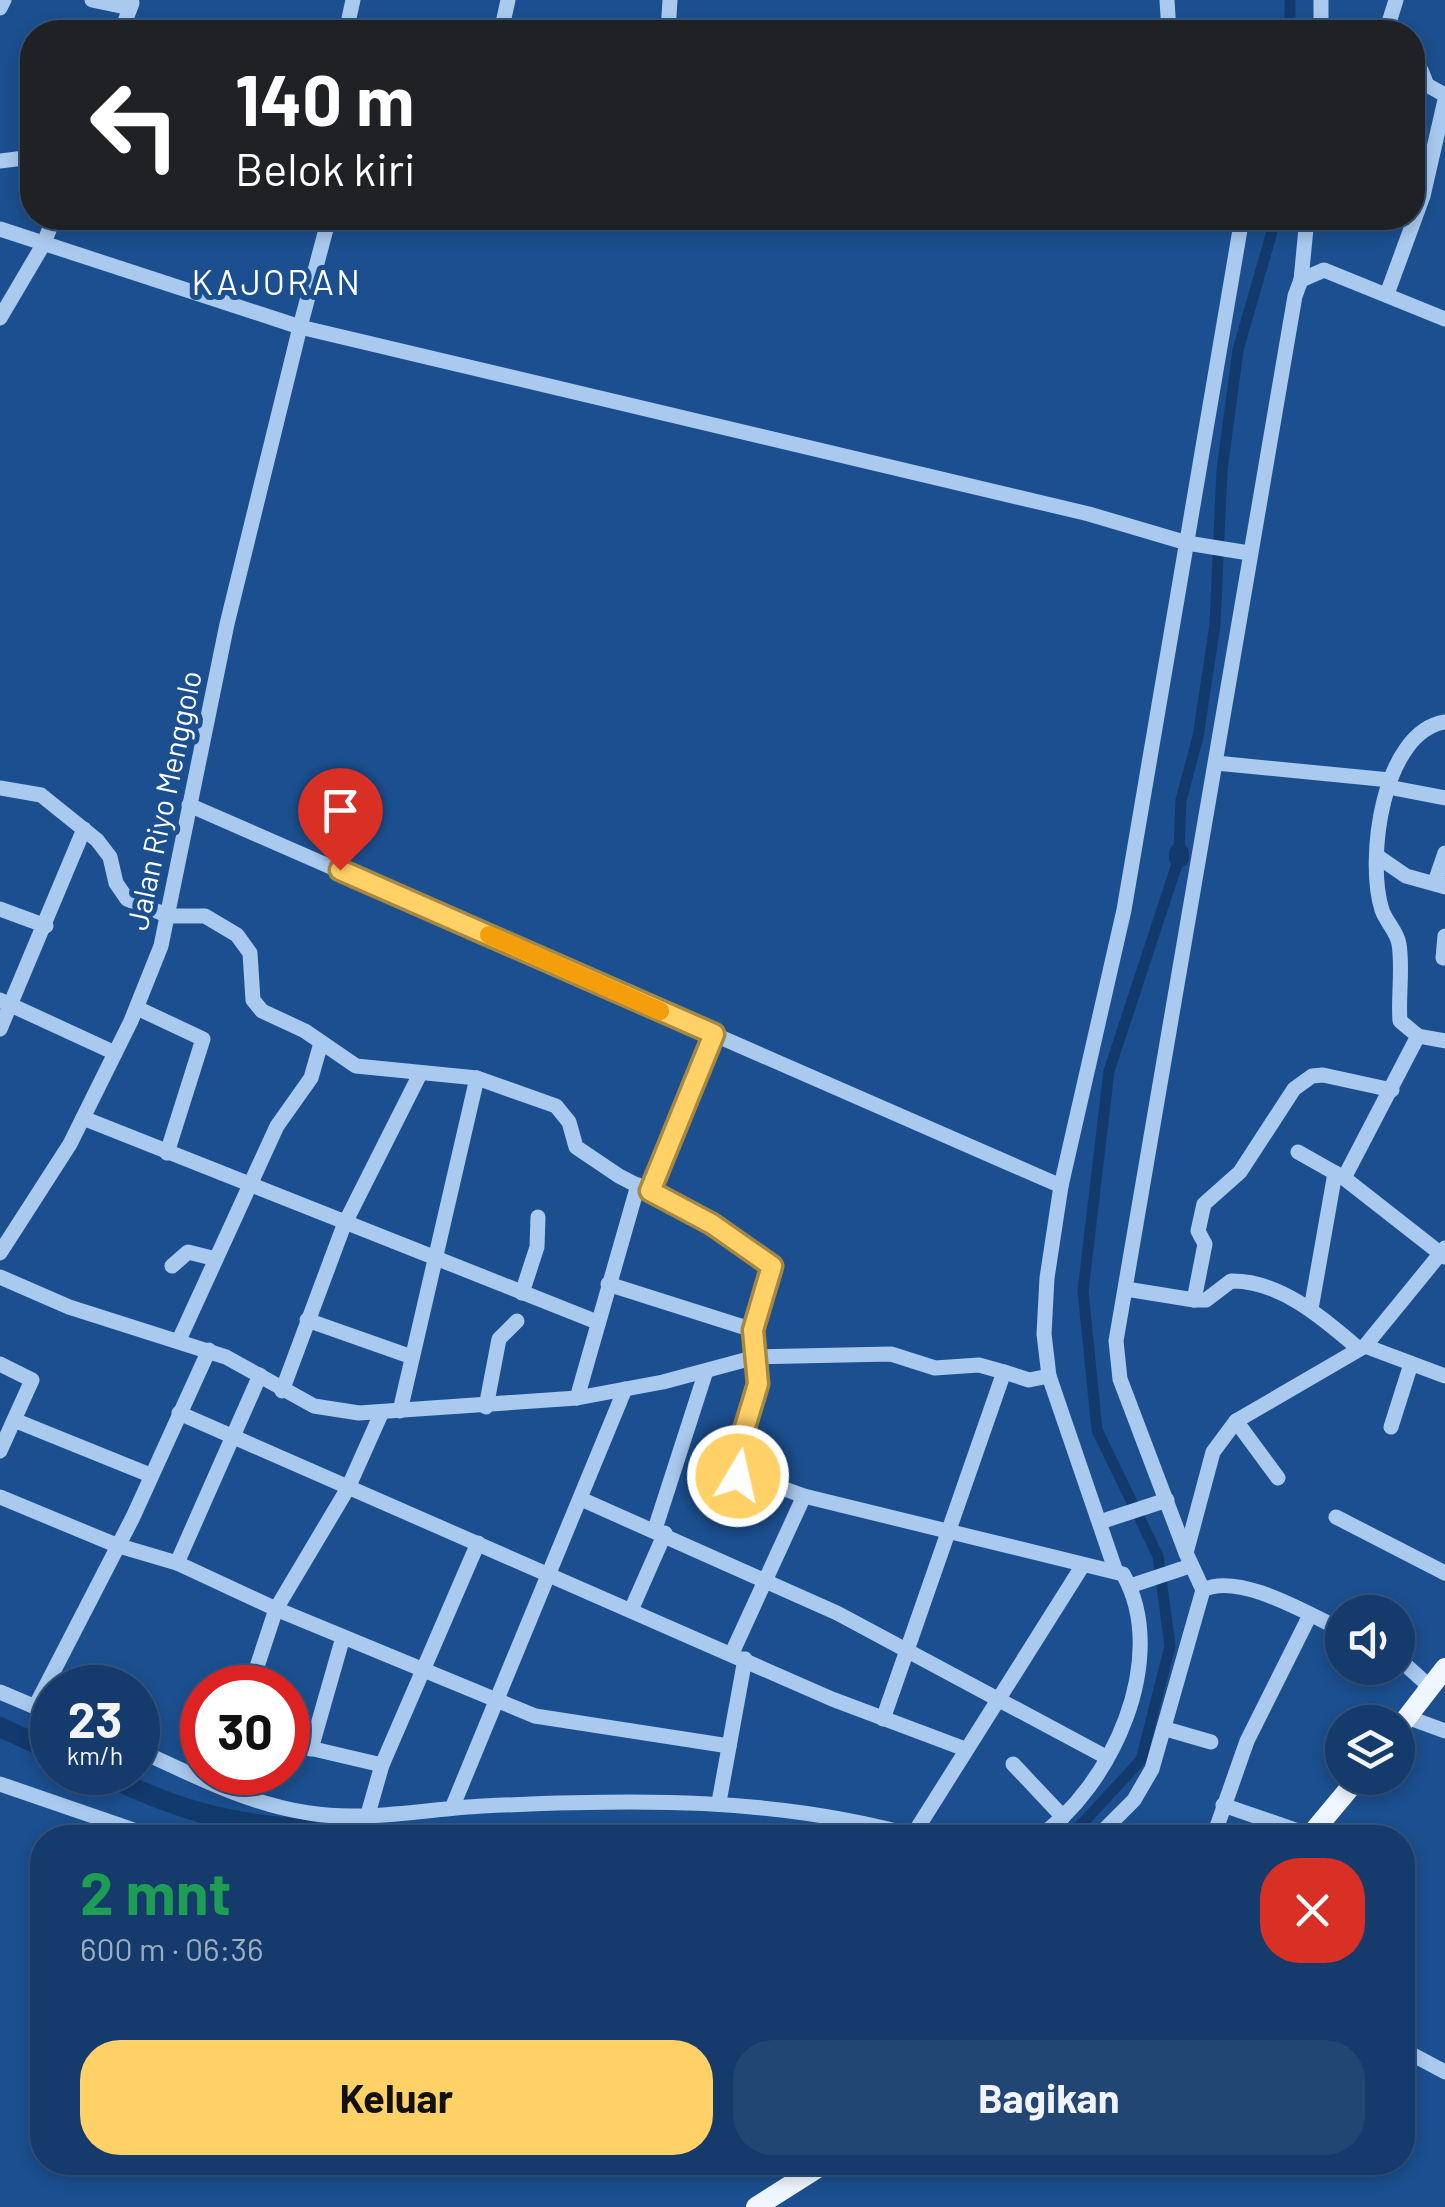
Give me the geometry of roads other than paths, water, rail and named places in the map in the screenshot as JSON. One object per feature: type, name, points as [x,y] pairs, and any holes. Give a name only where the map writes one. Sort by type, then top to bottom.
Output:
[{"type":"main road","points":[[1415,1706],[1445,1668]]},
{"type":"main road","points":[[1318,1825],[1344,1795]]},
{"type":"main road","points":[[756,2207],[806,2175]]},
{"type":"street","points":[[0,8],[4,0]]},
{"type":"street","points":[[92,0],[126,5]]},
{"type":"street","points":[[1425,79],[1445,97],[1425,187]]},
{"type":"street","points":[[0,230],[300,326],[1089,514],[1185,542],[1248,552]]},
{"type":"street","points":[[0,318],[45,230]]},
{"type":"street","name":"Jalan Riyo Menggolo","points":[[0,1253],[53,1174],[83,1118],[136,1008],[169,916],[189,805],[325,230]]},
{"type":"street","points":[[1115,1570],[1102,1521],[1049,1376],[1045,1314],[1060,1186],[1124,910],[1240,230]]},
{"type":"street","points":[[1108,1825],[1139,1793],[1166,1729],[1202,1590],[1187,1563],[1116,1365],[1248,552],[1301,280],[1306,230]]},
{"type":"street","points":[[1388,294],[1411,230]]},
{"type":"street","points":[[1301,280],[1324,270],[1445,319]]},
{"type":"street","points":[[1445,722],[1412,738],[1389,784],[1377,856],[1382,908],[1399,944],[1400,1022],[1418,1036],[1445,1041]]},
{"type":"street","points":[[1216,763],[1389,784],[1445,798]]},
{"type":"street","points":[[0,788],[41,795],[84,830],[110,857],[122,895],[169,916],[205,916],[237,935],[250,954],[256,1005],[356,1066],[477,1078],[556,1106],[569,1122],[572,1143],[644,1188],[700,1216],[771,1263],[753,1330],[757,1388],[735,1473],[804,1496],[1115,1570],[1134,1584],[1140,1655],[1128,1717],[1106,1758],[1053,1825]]},
{"type":"street","points":[[189,805],[1060,1186]]},
{"type":"street","points":[[0,1029],[6,1004],[46,926],[84,830]]},
{"type":"street","points":[[1444,886],[1436,878],[1445,853]]},
{"type":"street","points":[[1377,856],[1406,876],[1444,886]]},
{"type":"street","points":[[0,910],[46,926]]},
{"type":"street","points":[[1443,958],[1445,936]]},
{"type":"street","points":[[6,1004],[116,1052]]},
{"type":"street","points":[[136,1008],[204,1039],[168,1153]]},
{"type":"street","points":[[577,1398],[608,1284],[644,1188],[714,1034]]},
{"type":"street","points":[[1311,1309],[1340,1175],[1392,1090],[1418,1036]]},
{"type":"street","points":[[179,1340],[248,1185],[284,1114],[310,1078],[321,1044]]},
{"type":"street","points":[[282,1391],[344,1225],[420,1074]]},
{"type":"street","points":[[1194,1300],[1206,1244],[1198,1231],[1204,1204],[1240,1172],[1294,1089],[1312,1076],[1324,1076],[1392,1090]]},
{"type":"street","points":[[400,1410],[477,1078]]},
{"type":"street","points":[[83,1118],[344,1225],[597,1322]]},
{"type":"street","points":[[1187,1563],[1213,1452],[1236,1421],[1362,1347],[1443,1253],[1340,1175],[1298,1152]]},
{"type":"street","points":[[522,1294],[536,1248],[538,1217]]},
{"type":"street","points":[[172,1266],[188,1252],[216,1259]]},
{"type":"street","points":[[0,1277],[69,1307],[209,1350],[320,1408],[380,1414],[577,1398],[706,1372],[756,1357],[892,1354],[935,1368],[980,1365],[1029,1380],[1049,1376]]},
{"type":"street","points":[[1126,1290],[1206,1300],[1235,1280],[1311,1309],[1362,1347],[1445,1376]]},
{"type":"street","points":[[608,1284],[753,1330]]},
{"type":"street","points":[[307,1320],[412,1358]]},
{"type":"street","points":[[486,1407],[499,1339],[517,1320]]},
{"type":"street","points":[[56,1665],[209,1350]]},
{"type":"street","points":[[0,1364],[32,1380],[0,1452]]},
{"type":"street","points":[[1392,1426],[1411,1364]]},
{"type":"street","points":[[632,1608],[660,1531],[706,1372]]},
{"type":"street","points":[[883,1719],[1004,1372]]},
{"type":"street","points":[[177,1563],[260,1375]]},
{"type":"street","points":[[452,1808],[625,1389]]},
{"type":"street","points":[[179,1413],[883,1719],[965,1748]]},
{"type":"street","points":[[258,1665],[276,1609],[348,1488],[380,1414]]},
{"type":"street","points":[[14,1420],[150,1475]]},
{"type":"street","points":[[1236,1421],[1278,1478]]},
{"type":"street","points":[[0,1496],[116,1545],[177,1563],[494,1701],[551,1720],[729,1746]]},
{"type":"street","points":[[719,1802],[738,1656],[804,1496]]},
{"type":"street","points":[[581,1499],[769,1579],[1002,1698],[1106,1758]]},
{"type":"street","points":[[1102,1521],[1165,1501]]},
{"type":"street","points":[[1336,1517],[1445,1573]]},
{"type":"street","points":[[368,1814],[382,1765],[478,1543]]},
{"type":"street","points":[[1134,1584],[1187,1563]]},
{"type":"street","points":[[924,1825],[965,1748],[1002,1698],[1083,1565]]},
{"type":"street","points":[[1202,1590],[1228,1586],[1282,1601],[1325,1622]]},
{"type":"street","points":[[1217,1825],[1247,1742],[1310,1615]]},
{"type":"street","points":[[343,1637],[311,1749],[382,1765]]},
{"type":"street","points":[[1415,1673],[1430,1687]]},
{"type":"street","points":[[0,1692],[30,1705]]},
{"type":"street","points":[[1415,1725],[1445,1731]]},
{"type":"street","points":[[1166,1729],[1211,1742]]},
{"type":"street","points":[[1012,1764],[1063,1817]]},
{"type":"street","points":[[0,1784],[119,1825]]},
{"type":"street","points":[[262,1795],[304,1813],[719,1802],[790,1808],[868,1825]]},
{"type":"street","points":[[1223,1805],[1278,1825]]},
{"type":"street","points":[[1415,2056],[1445,2072]]},
{"type":"waterway","points":[[1290,0],[1290,20]]},
{"type":"waterway","points":[[1179,853],[1181,800],[1198,737],[1215,625],[1222,470],[1238,350],[1273,230]]},
{"type":"waterway","points":[[1179,853],[1179,858]]},
{"type":"waterway","points":[[1081,1825],[1141,1760],[1170,1646],[1158,1556],[1097,1430],[1083,1291],[1109,1071],[1179,858]]},
{"type":"waterway","points":[[0,1727],[30,1741]]},
{"type":"waterway","points":[[150,1795],[200,1813],[270,1825]]},
{"type":"district","name":"KAJORAN","points":[[277,281]]}]
